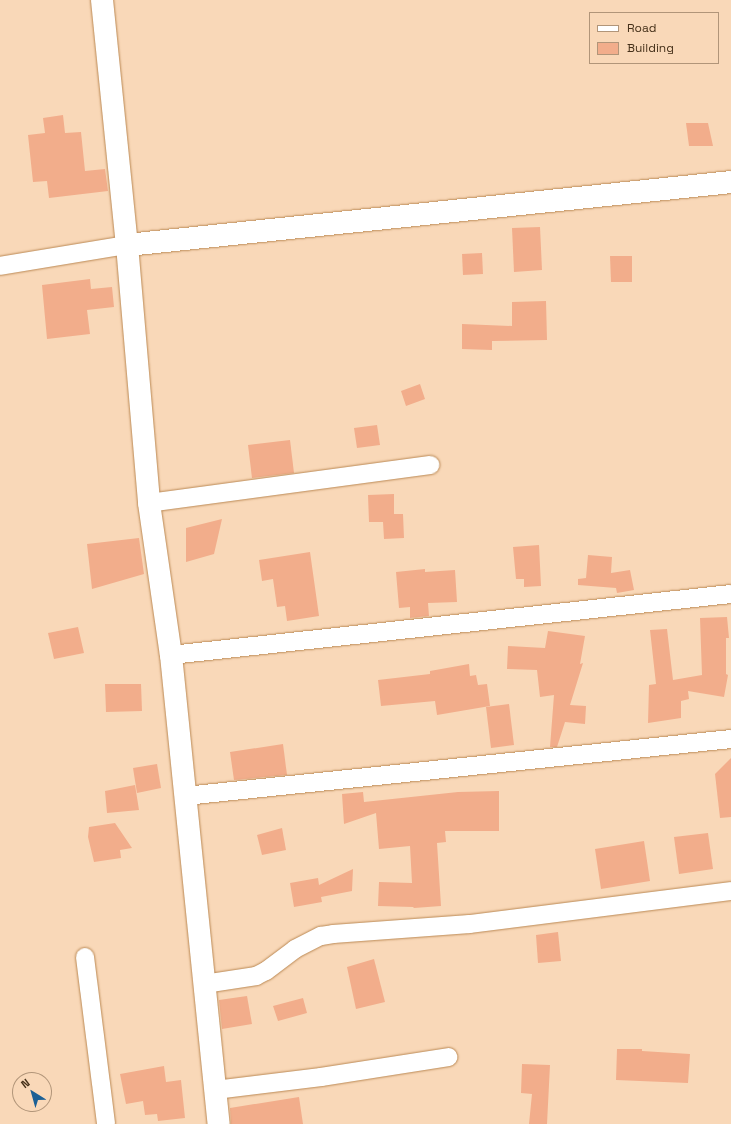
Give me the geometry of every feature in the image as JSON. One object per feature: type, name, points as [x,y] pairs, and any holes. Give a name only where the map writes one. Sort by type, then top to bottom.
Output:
[{"type":"street","points":[[102,0],[127,245],[149,503],[171,655],[219,1124]]},
{"type":"street","points":[[0,266],[127,245],[731,182]]},
{"type":"street","points":[[149,503],[430,466]]},
{"type":"street","points":[[171,655],[731,594]]},
{"type":"street","points":[[185,796],[731,739]]},
{"type":"street","points":[[204,984],[256,976],[266,971],[301,946],[321,936],[470,924],[731,891]]},
{"type":"street","points":[[84,957],[106,1124]]},
{"type":"street","points":[[215,1090],[320,1077],[448,1057]]},
{"type":"building","points":[[63,115],[65,133],[81,132],[85,171],[105,169],[108,191],[49,198],[47,181],[33,182],[28,135],[45,133],[43,118]]},
{"type":"building","points":[[686,123],[708,123],[713,146],[689,146]]},
{"type":"building","points":[[540,227],[542,270],[514,272],[512,228]]},
{"type":"building","points":[[482,253],[483,274],[463,275],[462,254]]},
{"type":"building","points":[[610,256],[632,256],[632,282],[611,282]]},
{"type":"building","points":[[90,279],[91,289],[112,287],[114,307],[87,310],[90,334],[47,339],[42,285]]},
{"type":"building","points":[[546,301],[547,340],[492,341],[492,350],[462,349],[462,324],[512,326],[512,302]]},
{"type":"building","points":[[420,384],[425,399],[406,406],[401,391]]},
{"type":"building","points":[[377,425],[380,445],[357,448],[354,428]]},
{"type":"building","points":[[290,440],[294,473],[252,478],[248,445]]},
{"type":"building","points":[[394,494],[394,514],[403,514],[404,538],[384,539],[383,522],[369,522],[368,495]]},
{"type":"building","points":[[222,519],[214,554],[186,562],[186,528]]},
{"type":"building","points":[[139,538],[144,574],[92,589],[87,544]]},
{"type":"building","points":[[539,545],[541,586],[524,587],[524,579],[516,579],[513,547]]},
{"type":"building","points":[[310,552],[319,616],[287,621],[285,606],[277,607],[273,579],[262,581],[259,560]]},
{"type":"building","points":[[588,555],[612,557],[611,573],[630,570],[634,590],[617,593],[616,588],[578,585],[578,579],[586,578]]},
{"type":"building","points":[[425,569],[425,572],[455,570],[457,602],[428,603],[429,616],[410,618],[410,607],[399,608],[396,572]]},
{"type":"building","points":[[727,617],[729,638],[726,638],[726,674],[728,675],[724,697],[688,691],[689,699],[681,701],[681,718],[648,723],[649,685],[656,684],[650,630],[667,629],[673,680],[702,675],[700,618]]},
{"type":"building","points":[[78,627],[84,653],[54,659],[48,633]]},
{"type":"building","points":[[548,631],[585,636],[580,664],[583,663],[570,705],[586,706],[585,724],[565,722],[557,747],[550,747],[554,695],[540,697],[537,670],[507,669],[508,646],[545,648]]},
{"type":"building","points":[[469,664],[470,676],[476,675],[478,685],[487,684],[490,706],[437,715],[435,701],[381,706],[378,680],[430,674],[430,671]]},
{"type":"building","points":[[105,684],[141,684],[142,711],[106,712]]},
{"type":"building","points":[[509,704],[514,745],[491,748],[486,707]]},
{"type":"building","points":[[283,744],[287,775],[234,780],[230,752]]},
{"type":"building","points":[[731,758],[731,817],[720,818],[715,774]]},
{"type":"building","points":[[157,764],[161,788],[137,793],[133,768]]},
{"type":"building","points":[[135,785],[139,810],[107,813],[105,791]]},
{"type":"building","points":[[499,791],[499,831],[445,831],[446,842],[437,843],[441,906],[414,908],[378,906],[379,882],[412,883],[410,846],[379,849],[376,813],[344,824],[342,794],[363,792],[364,802],[458,792]]},
{"type":"building","points":[[115,823],[132,848],[120,850],[121,858],[94,862],[88,837],[89,827]]},
{"type":"building","points":[[282,828],[286,850],[262,855],[257,835]]},
{"type":"building","points":[[708,833],[713,869],[679,874],[674,837]]},
{"type":"building","points":[[644,841],[650,881],[601,889],[595,849]]},
{"type":"building","points":[[353,869],[352,891],[321,897],[322,902],[294,907],[290,883],[318,878],[319,885]]},
{"type":"building","points":[[558,932],[561,961],[538,963],[536,935]]},
{"type":"building","points":[[374,959],[385,1002],[356,1009],[347,967]]},
{"type":"building","points":[[247,996],[252,1024],[222,1029],[219,1000]]},
{"type":"building","points":[[303,998],[307,1013],[278,1021],[273,1006]]},
{"type":"building","points":[[617,1049],[642,1049],[642,1051],[690,1054],[688,1083],[616,1080]]},
{"type":"building","points":[[522,1064],[550,1065],[547,1124],[529,1124],[532,1094],[521,1093]]},
{"type":"building","points":[[164,1066],[166,1082],[181,1080],[185,1118],[158,1121],[157,1114],[145,1115],[143,1101],[126,1104],[120,1074]]},
{"type":"building","points":[[299,1097],[303,1124],[231,1124],[230,1108]]}]
